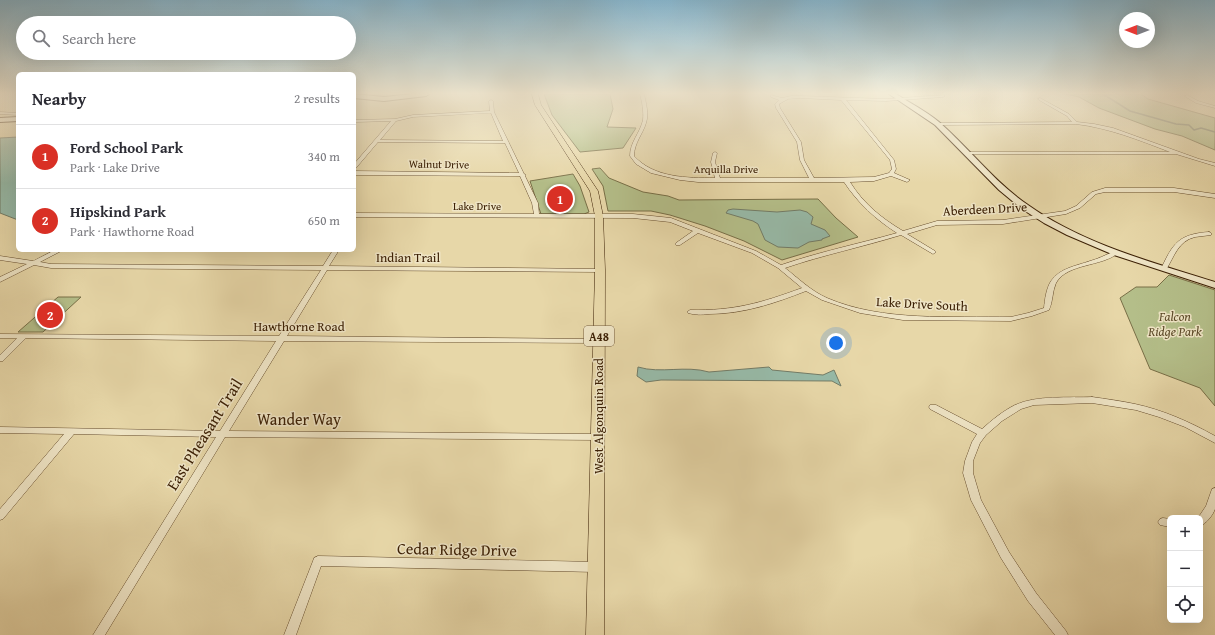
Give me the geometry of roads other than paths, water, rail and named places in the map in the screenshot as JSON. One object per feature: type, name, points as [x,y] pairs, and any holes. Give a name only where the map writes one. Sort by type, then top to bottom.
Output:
[{"type":"main road","name":"West Algonquin Road","points":[[550,124],[594,192],[599,216],[600,270],[595,635]]},
{"type":"street","points":[[356,165],[379,141],[392,124]]},
{"type":"street","points":[[497,124],[535,203],[537,216]]},
{"type":"street","name":"Arquilla Drive","points":[[644,124],[632,149],[632,156],[645,168],[665,175],[688,179],[718,180],[846,180],[874,179],[891,174]]},
{"type":"street","points":[[788,124],[799,142],[802,160],[812,179]]},
{"type":"street","points":[[863,124],[892,160],[894,169],[891,174],[907,180]]},
{"type":"street","points":[[937,124],[988,124]]},
{"type":"street","points":[[937,124],[1014,198],[1039,216],[1081,239],[1115,253],[1215,285]]},
{"type":"street","points":[[1081,124],[1101,126],[1120,131],[1215,165]]},
{"type":"street","points":[[379,141],[506,142]]},
{"type":"street","points":[[716,153],[713,162],[718,180]]},
{"type":"street","points":[[967,153],[1179,153]]},
{"type":"street","name":"Walnut Drive","points":[[356,173],[523,175]]},
{"type":"street","points":[[846,180],[866,208],[933,252]]},
{"type":"street","name":"Aberdeen Drive","points":[[780,267],[810,257],[937,223],[1003,222],[1073,210],[1094,193],[1112,189],[1174,190],[1215,196]]},
{"type":"street","name":"Lake Drive","points":[[356,217],[599,216]]},
{"type":"street","name":"Lake Drive South","points":[[599,216],[661,218],[698,230],[754,252],[780,267],[807,289],[838,304],[875,315],[903,318],[1011,319],[1030,315],[1047,309],[1047,299],[1055,277],[1065,270],[1103,260],[1115,253]]},
{"type":"street","points":[[678,244],[698,230]]},
{"type":"street","points":[[1164,269],[1176,246],[1193,236],[1209,234]]},
{"type":"street","points":[[0,280],[56,252]]},
{"type":"street","name":"East Pheasant Trail","points":[[99,635],[335,252]]},
{"type":"street","name":"Indian Trail","points":[[0,258],[51,266],[600,270]]},
{"type":"street","points":[[690,312],[725,312],[739,310],[757,306],[807,289]]},
{"type":"street","name":"Hawthorne Road","points":[[0,336],[599,341]]},
{"type":"street","points":[[0,359],[24,336]]},
{"type":"street","points":[[1062,635],[1028,591],[1005,555],[976,500],[968,473],[969,461],[976,442],[983,433],[999,419],[1018,407],[1034,402],[1092,400],[1129,405],[1162,415],[1215,440]]},
{"type":"street","points":[[933,407],[983,433]]},
{"type":"street","name":"Wander Way","points":[[0,430],[222,434],[598,436]]},
{"type":"street","points":[[0,516],[72,431]]},
{"type":"street","points":[[1203,519],[1215,499],[1215,492]]},
{"type":"street","name":"Cedar Ridge Drive","points":[[290,635],[318,561],[596,567]]},
{"type":"waterway","points":[[1175,124],[1189,125],[1194,130],[1201,128],[1215,132]]},
{"type":"place","name":"Ford School Park","points":[[560,199]]},
{"type":"place","name":"Hipskind Park","points":[[50,315]]},
{"type":"park label","name":"Falcon Ridge Park","points":[[1175,324]]}]
